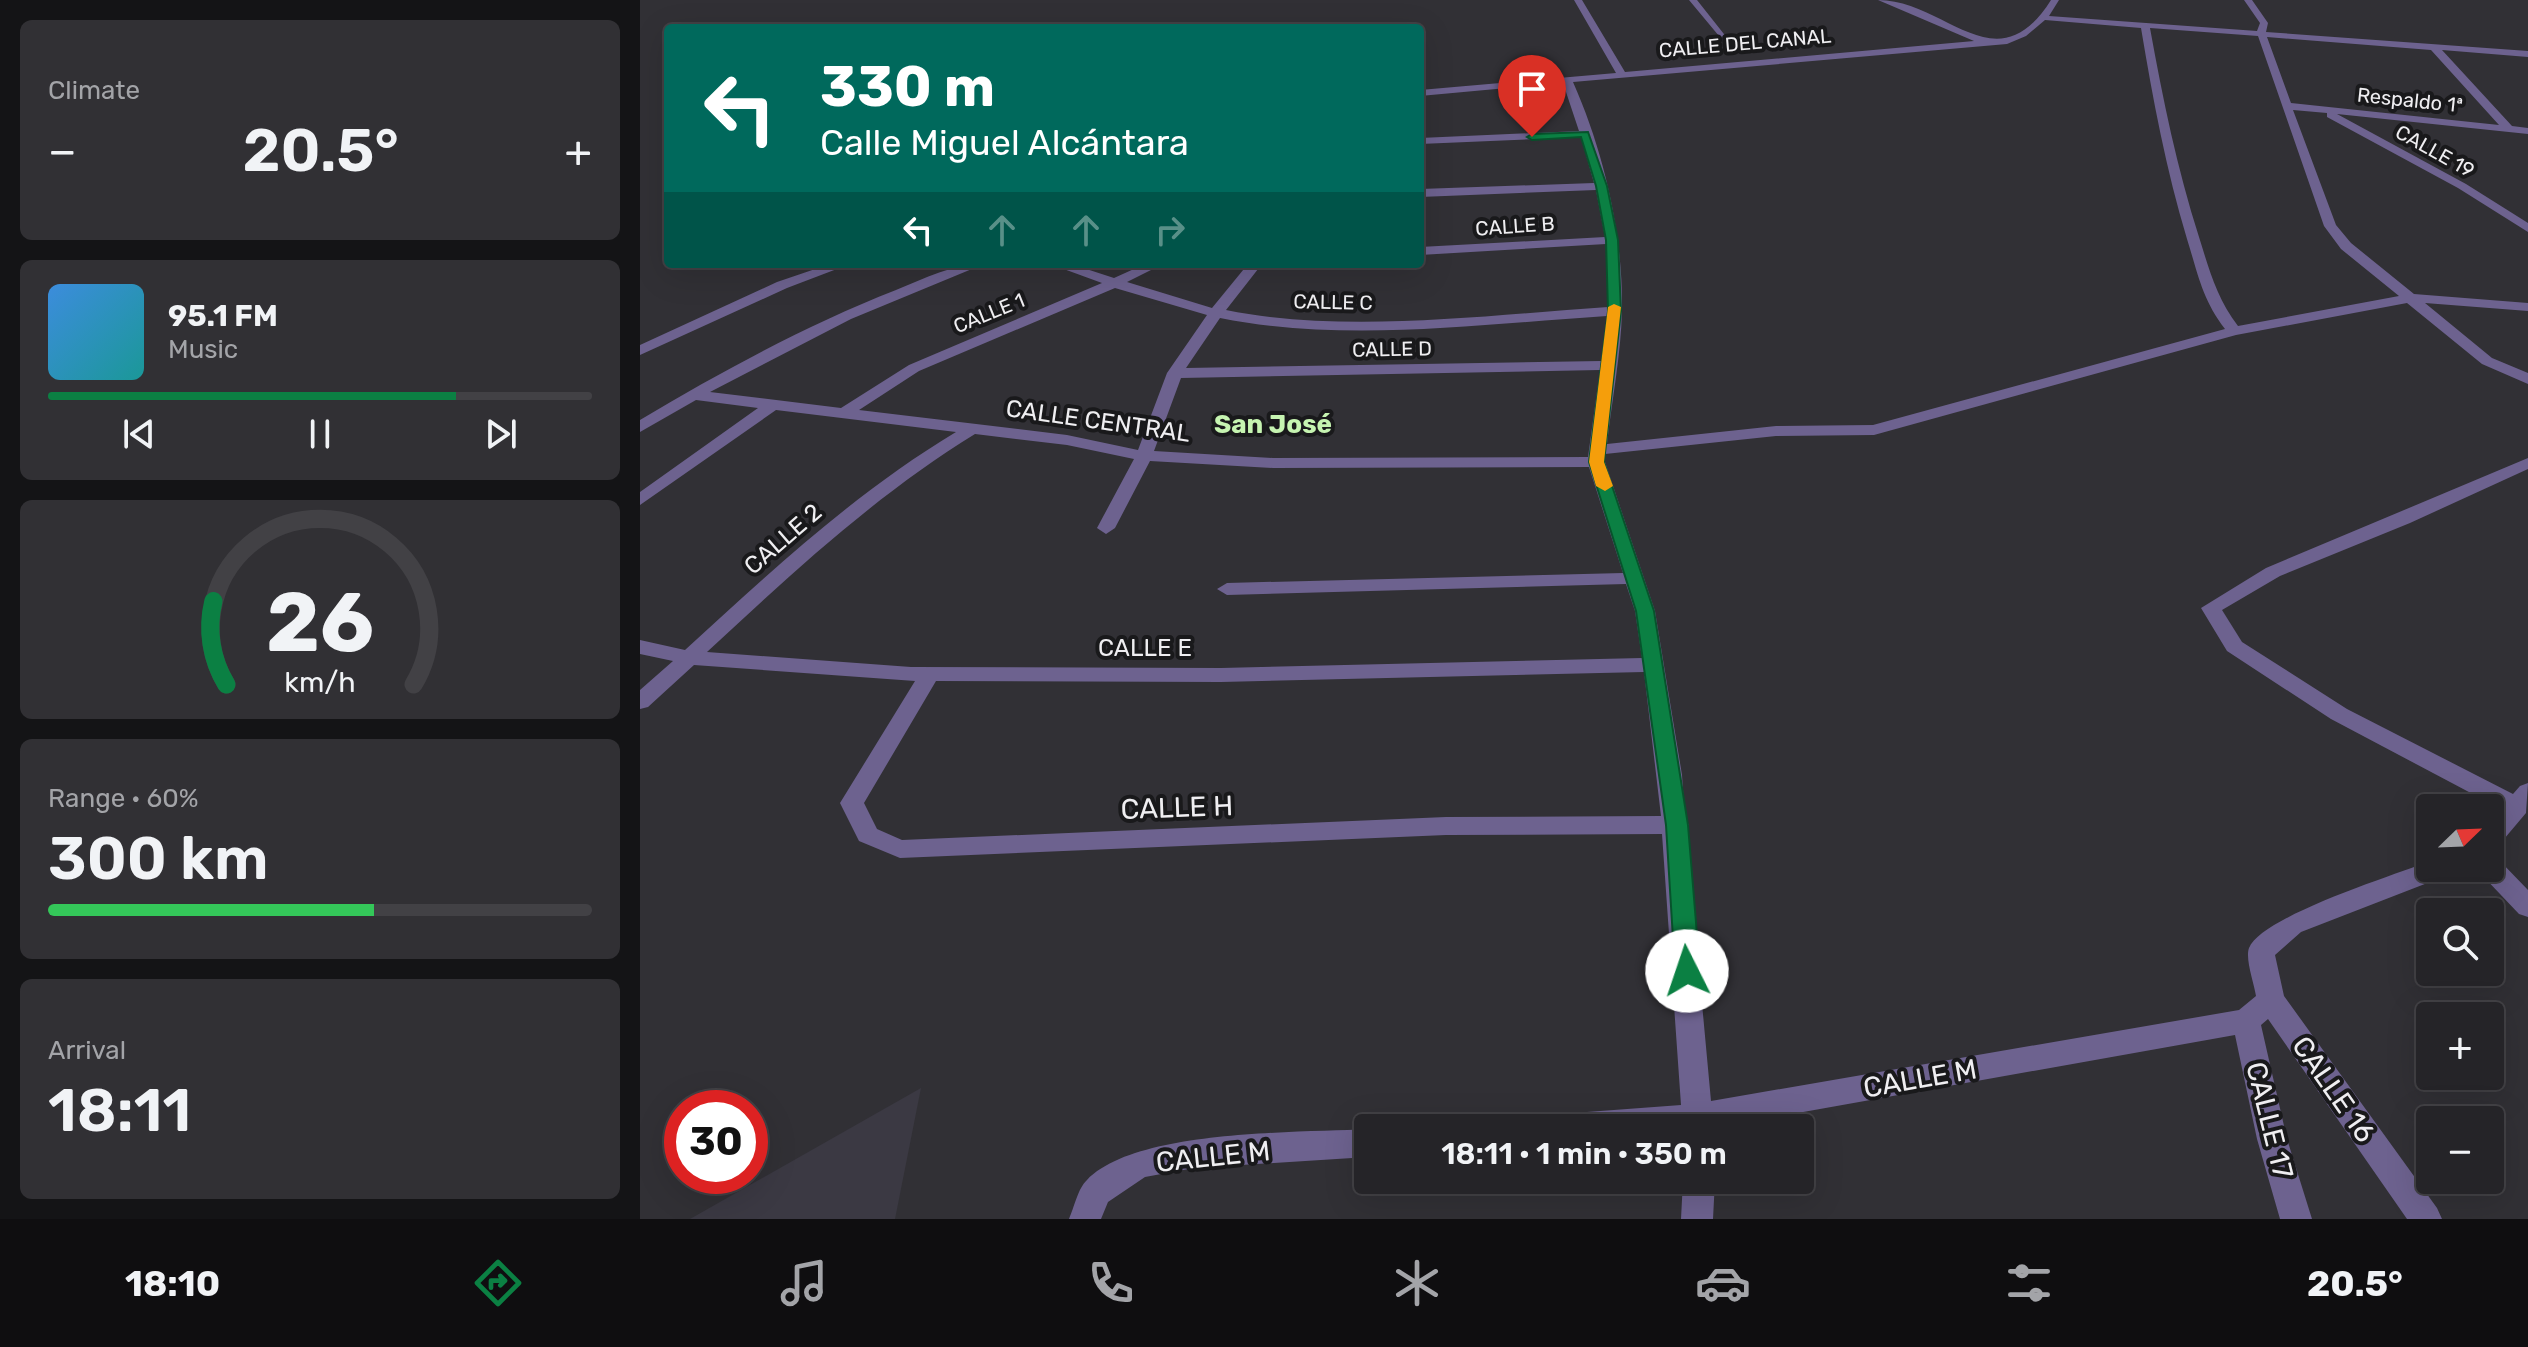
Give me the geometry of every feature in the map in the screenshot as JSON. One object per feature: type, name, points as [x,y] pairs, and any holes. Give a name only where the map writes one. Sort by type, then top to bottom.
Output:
[{"type":"street","points":[[1578,0],[1621,74]]},
{"type":"street","points":[[1693,0],[1732,46]]},
{"type":"street","points":[[1882,0],[1926,15],[1987,44]]},
{"type":"street","points":[[2055,0],[2045,18],[2528,54]]},
{"type":"street","points":[[2248,0],[2264,23],[2261,33],[2330,226],[2346,246],[2487,361],[2528,379]]},
{"type":"street","name":"CALLE DEL CANAL","points":[[1424,93],[1987,44],[2029,33],[2045,18]]},
{"type":"street","points":[[2145,24],[2161,120],[2176,184],[2214,305],[2234,331]]},
{"type":"street","points":[[2434,47],[2509,129]]},
{"type":"street","points":[[1566,78],[1576,101],[1601,186],[1612,240],[1615,311],[1597,456],[1645,611],[1677,825],[1697,1114]]},
{"type":"street","name":"Respaldo 1ª","points":[[2289,106],[2528,131]]},
{"type":"street","name":"CALLE 19","points":[[2321,109],[2462,186],[2528,228]]},
{"type":"street","points":[[1424,141],[1585,134]]},
{"type":"street","points":[[1424,193],[1601,186]]},
{"type":"street","name":"CALLE B","points":[[1424,251],[1612,240]]},
{"type":"street","points":[[640,351],[782,285],[831,268]]},
{"type":"street","points":[[640,427],[692,395],[821,327],[919,284],[965,268]]},
{"type":"street","name":"CALLE C","points":[[1070,268],[1217,311],[1261,320],[1367,323],[1615,311]]},
{"type":"street","name":"CALLE 1","points":[[844,413],[914,368],[1026,323],[1147,268]]},
{"type":"street","points":[[1106,528],[1144,456],[1175,373],[1217,311],[1252,268]]},
{"type":"street","name":"CALLE CENTRAL","points":[[692,395],[770,407],[1067,440],[1144,456],[1273,463],[1597,456],[1761,432],[1874,430],[2234,331],[2409,298],[2528,307]]},
{"type":"street","name":"CALLE D","points":[[1175,373],[1610,365]]},
{"type":"street","points":[[640,500],[770,407]]},
{"type":"street","name":"CALLE 2","points":[[640,702],[821,539],[931,452],[972,429]]},
{"type":"street","points":[[2504,821],[2523,799],[2339,714],[2234,646],[2211,608],[2273,572],[2404,519],[2528,463]]},
{"type":"street","points":[[1227,589],[1635,578]]},
{"type":"street","name":"CALLE E","points":[[640,647],[691,658],[930,674],[1221,675],[1652,665]]},
{"type":"street","name":"CALLE H","points":[[930,674],[852,803],[868,835],[900,849],[1446,826],[1677,825]]},
{"type":"street","name":"CALLE 16","points":[[2416,877],[2292,925],[2261,951],[2271,1000],[2426,1219]]},
{"type":"street","points":[[2504,882],[2528,907]]},
{"type":"street","points":[[2246,1021],[2271,1000]]},
{"type":"street","name":"CALLE M","points":[[1746,1114],[2246,1021]]},
{"type":"street","name":"CALLE 17","points":[[2246,1021],[2272,1139],[2296,1219]]},
{"type":"street","name":"CALLE M","points":[[1085,1219],[1097,1191],[1139,1164],[1194,1154],[1354,1144]]},
{"type":"street","points":[[1697,1219],[1698,1194]]},
{"type":"shaded area","points":[[921,1088],[895,1219],[690,1219],[734,1194],[768,1194],[768,1175]]},
{"type":"slow traffic","points":[[1605,486],[1596,462],[1610,365],[1614,307]]},
{"type":"district","name":"San José","points":[[1273,424]]},
{"type":"route","points":[[1532,137],[1585,134],[1601,186],[1612,240],[1615,311],[1596,462],[1645,611],[1677,825],[1687,971]]}]
